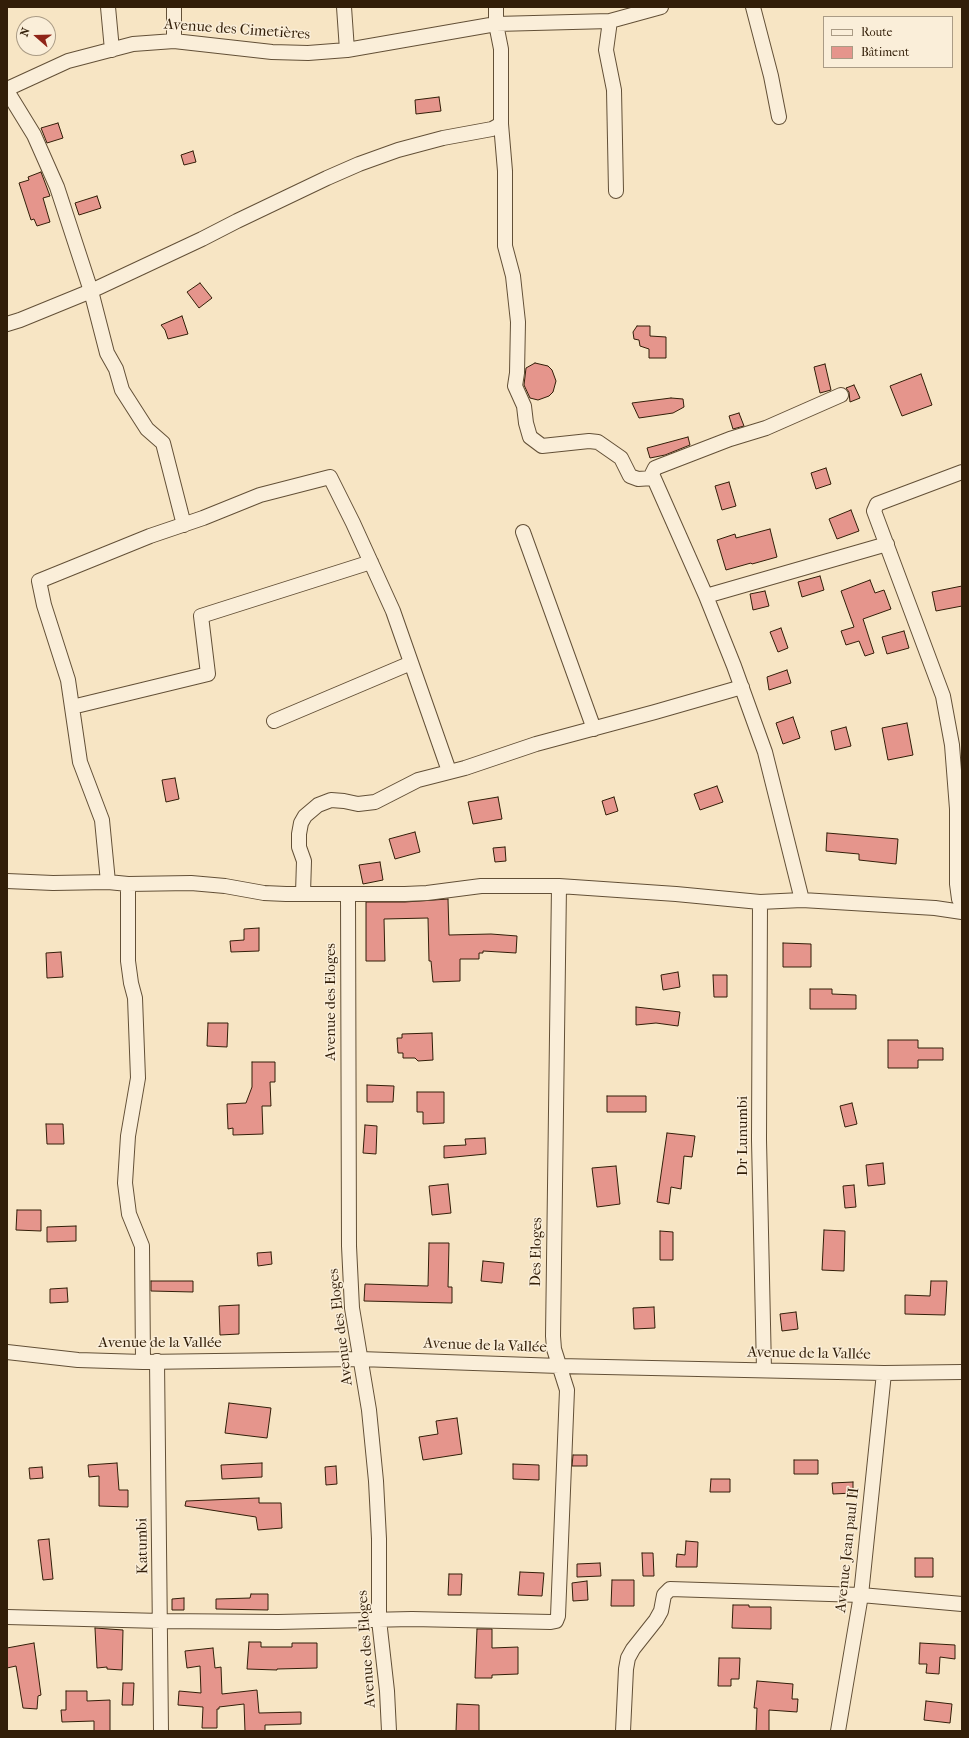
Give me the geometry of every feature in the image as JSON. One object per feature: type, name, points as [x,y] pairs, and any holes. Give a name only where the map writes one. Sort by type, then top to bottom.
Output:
[{"type":"street","points":[[108,7],[112,50]]},
{"type":"street","points":[[174,7],[174,41]]},
{"type":"street","points":[[344,7],[347,50]]},
{"type":"street","points":[[496,7],[496,24],[500,49],[501,124],[505,171],[505,246],[513,276],[518,322],[517,373],[515,386],[524,406],[526,423],[530,437],[542,446],[589,441],[598,442],[621,458],[630,476],[638,479],[653,478]]},
{"type":"street","name":"Avenue des Cimetières","points":[[7,90],[68,62],[133,44],[174,41],[272,52],[308,53],[347,50],[496,24],[562,24],[610,21],[628,12],[660,7]]},
{"type":"street","points":[[753,7],[771,76],[778,117]]},
{"type":"street","points":[[610,21],[606,50],[614,90],[616,191]]},
{"type":"street","points":[[7,90],[34,135],[57,187],[91,291],[107,353],[116,369],[122,390],[147,429],[163,443],[184,525]]},
{"type":"street","points":[[7,324],[91,291],[359,164],[398,150],[443,138],[492,129],[501,124]]},
{"type":"street","points":[[802,900],[764,752],[742,687],[706,596],[653,478],[653,471],[660,466],[730,439],[766,428],[841,395]]},
{"type":"street","points":[[962,472],[877,504],[874,511],[943,696],[952,745],[957,809],[957,884],[962,904]]},
{"type":"street","points":[[108,882],[102,820],[80,762],[68,680],[44,605],[39,581],[150,536],[184,525],[260,495],[330,477],[393,611],[449,771]]},
{"type":"street","points":[[523,532],[594,729]]},
{"type":"street","points":[[706,596],[887,544]]},
{"type":"street","points":[[72,707],[208,674],[202,616],[371,562]]},
{"type":"street","points":[[274,721],[411,663]]},
{"type":"street","points":[[303,893],[304,861],[299,848],[299,834],[301,823],[305,816],[318,805],[331,800],[358,804],[375,802],[418,780],[465,768],[536,744],[742,687]]},
{"type":"street","points":[[7,881],[191,884],[225,886],[264,893],[348,894],[427,893],[481,886],[560,886],[760,902],[802,900],[935,908],[962,912]]},
{"type":"street","points":[[128,884],[128,961],[135,998],[138,1078],[128,1136],[126,1183],[129,1214],[142,1246],[143,1362]]},
{"type":"street","name":"Des Eloges","points":[[380,1620],[412,1619],[551,1622],[556,1621],[558,1616],[566,1390],[553,1336],[560,886]]},
{"type":"street","name":"Avenue des Eloges","points":[[348,894],[349,1246],[352,1308],[369,1410],[376,1481],[379,1539],[380,1620],[387,1691],[389,1731]]},
{"type":"street","name":"Dr Lunumbi","points":[[760,902],[759,1140],[764,1370]]},
{"type":"street","name":"Avenue de la Vallée","points":[[7,1352],[78,1360],[143,1362],[360,1359],[559,1366],[884,1373],[962,1372]]},
{"type":"street","name":"Katumbi","points":[[157,1361],[161,1731]]},
{"type":"street","name":"Avenue Jean paul II","points":[[838,1731],[862,1595],[884,1373]]},
{"type":"street","points":[[623,1731],[628,1658],[633,1649],[656,1620],[661,1611],[664,1595],[667,1591],[672,1589],[862,1595],[962,1604]]},
{"type":"street","points":[[7,1617],[278,1622],[380,1620]]},
{"type":"building","points":[[439,97],[441,111],[416,114],[415,100]]},
{"type":"building","points":[[58,123],[63,138],[47,143],[41,128]]},
{"type":"building","points":[[193,151],[196,162],[184,165],[181,155]]},
{"type":"building","points":[[41,172],[50,196],[43,198],[50,222],[37,226],[34,219],[31,220],[19,183],[29,180],[28,177]]},
{"type":"building","points":[[97,196],[101,208],[79,215],[75,203]]},
{"type":"building","points":[[200,283],[212,298],[199,308],[187,292]]},
{"type":"building","points":[[182,316],[188,334],[168,339],[165,330],[161,325]]},
{"type":"building","points":[[637,326],[650,326],[650,336],[666,337],[666,358],[649,358],[649,349],[640,346],[639,340],[634,339],[633,332]]},
{"type":"building","points":[[535,363],[548,366],[552,370],[556,381],[553,392],[549,396],[538,400],[530,398],[524,385],[526,368]]},
{"type":"building","points":[[825,364],[831,390],[820,393],[814,367]]},
{"type":"building","points":[[921,374],[932,405],[902,416],[890,386]]},
{"type":"building","points":[[854,385],[860,398],[850,402],[849,392],[846,388]]},
{"type":"building","points":[[671,398],[683,399],[684,407],[673,413],[639,418],[632,403]]},
{"type":"building","points":[[739,413],[744,426],[733,429],[729,416]]},
{"type":"building","points":[[688,437],[690,445],[665,455],[650,458],[647,448]]},
{"type":"building","points":[[826,468],[831,484],[816,489],[811,473]]},
{"type":"building","points":[[729,482],[736,506],[722,510],[715,486]]},
{"type":"building","points":[[851,510],[859,531],[837,539],[829,519]]},
{"type":"building","points":[[770,529],[777,557],[726,570],[717,540],[735,534],[736,538]]},
{"type":"building","points":[[820,576],[824,590],[802,597],[798,582]]},
{"type":"building","points":[[870,580],[875,593],[884,590],[891,609],[863,619],[874,653],[865,656],[859,641],[846,645],[841,631],[854,627],[841,591]]},
{"type":"building","points":[[962,586],[962,606],[936,611],[932,592]]},
{"type":"building","points":[[765,591],[769,606],[753,610],[750,594]]},
{"type":"building","points":[[781,628],[788,648],[778,652],[770,632]]},
{"type":"building","points":[[904,631],[909,648],[887,654],[882,637]]},
{"type":"building","points":[[787,670],[791,683],[769,690],[767,677]]},
{"type":"building","points":[[793,717],[800,738],[783,744],[776,723]]},
{"type":"building","points":[[907,723],[913,755],[888,760],[882,728]]},
{"type":"building","points":[[846,727],[851,746],[835,750],[831,731]]},
{"type":"building","points":[[175,778],[179,799],[166,802],[162,780]]},
{"type":"building","points":[[717,786],[723,802],[700,810],[694,794]]},
{"type":"building","points":[[498,797],[502,819],[473,824],[468,802]]},
{"type":"building","points":[[614,797],[618,811],[606,815],[602,801]]},
{"type":"building","points":[[415,832],[420,852],[395,859],[389,839]]},
{"type":"building","points":[[827,833],[898,839],[896,864],[859,860],[859,854],[826,851]]},
{"type":"building","points":[[505,847],[506,861],[495,862],[493,848]]},
{"type":"building","points":[[380,862],[383,880],[363,884],[359,865]]},
{"type":"building","points":[[448,899],[449,935],[491,934],[517,936],[516,953],[483,951],[483,953],[479,953],[479,959],[460,959],[460,981],[433,982],[431,961],[429,961],[428,918],[384,919],[385,961],[366,961],[366,902],[405,902]]},
{"type":"building","points":[[259,928],[259,951],[231,952],[230,941],[244,940],[244,929]]},
{"type":"building","points":[[783,943],[811,944],[811,967],[783,967]]},
{"type":"building","points":[[61,952],[63,977],[47,978],[46,953]]},
{"type":"building","points":[[678,972],[680,987],[663,990],[661,975]]},
{"type":"building","points":[[713,975],[727,975],[727,997],[714,997]]},
{"type":"building","points":[[810,989],[832,989],[832,994],[856,995],[856,1009],[810,1009]]},
{"type":"building","points":[[636,1007],[680,1012],[678,1026],[656,1023],[636,1025]]},
{"type":"building","points":[[208,1023],[228,1023],[227,1047],[207,1046]]},
{"type":"building","points":[[432,1033],[433,1060],[418,1061],[415,1058],[403,1058],[403,1053],[398,1053],[397,1038],[402,1038],[402,1034]]},
{"type":"building","points":[[888,1040],[918,1040],[918,1048],[943,1048],[943,1060],[918,1060],[918,1068],[888,1068]]},
{"type":"building","points":[[252,1062],[275,1062],[275,1082],[270,1082],[271,1106],[262,1106],[263,1134],[233,1135],[233,1128],[228,1129],[227,1104],[246,1103],[252,1087]]},
{"type":"building","points":[[367,1085],[394,1086],[393,1102],[367,1102]]},
{"type":"building","points":[[417,1092],[444,1092],[444,1123],[423,1124],[423,1112],[417,1112]]},
{"type":"building","points":[[607,1096],[646,1096],[646,1112],[607,1112]]},
{"type":"building","points":[[852,1103],[857,1124],[845,1127],[840,1106]]},
{"type":"building","points":[[46,1124],[63,1124],[64,1144],[47,1144]]},
{"type":"building","points":[[365,1125],[377,1126],[376,1154],[363,1153]]},
{"type":"building","points":[[667,1133],[695,1136],[692,1157],[684,1156],[681,1189],[671,1187],[669,1204],[657,1202]]},
{"type":"building","points":[[485,1138],[486,1154],[444,1158],[444,1146],[466,1145],[465,1139]]},
{"type":"building","points":[[883,1163],[885,1184],[868,1186],[866,1165]]},
{"type":"building","points":[[616,1166],[620,1204],[597,1207],[592,1168]]},
{"type":"building","points":[[448,1184],[451,1213],[432,1215],[429,1186]]},
{"type":"building","points":[[854,1185],[856,1207],[845,1208],[843,1186]]},
{"type":"building","points":[[17,1210],[41,1210],[41,1231],[16,1230]]},
{"type":"building","points":[[76,1226],[76,1241],[47,1242],[47,1227]]},
{"type":"building","points":[[824,1230],[845,1231],[844,1271],[822,1270]]},
{"type":"building","points":[[660,1231],[673,1232],[673,1260],[660,1260]]},
{"type":"building","points":[[429,1243],[449,1243],[448,1287],[452,1287],[452,1303],[364,1301],[365,1284],[428,1286]]},
{"type":"building","points":[[271,1252],[272,1264],[258,1266],[257,1253]]},
{"type":"building","points":[[483,1261],[504,1263],[502,1283],[481,1281]]},
{"type":"building","points":[[151,1281],[193,1281],[193,1292],[151,1291]]},
{"type":"building","points":[[931,1281],[947,1281],[945,1315],[905,1314],[905,1295],[930,1296]]},
{"type":"building","points":[[67,1288],[68,1302],[50,1303],[50,1289]]},
{"type":"building","points":[[239,1305],[239,1334],[220,1335],[219,1306]]},
{"type":"building","points":[[654,1307],[655,1328],[634,1329],[633,1308]]},
{"type":"building","points":[[796,1312],[798,1329],[782,1331],[780,1314]]},
{"type":"building","points":[[229,1403],[271,1408],[267,1438],[225,1433]]},
{"type":"building","points":[[457,1418],[462,1454],[423,1460],[419,1437],[438,1434],[436,1421]]},
{"type":"building","points":[[573,1455],[587,1455],[587,1466],[572,1466]]},
{"type":"building","points":[[794,1460],[818,1460],[818,1474],[794,1474]]},
{"type":"building","points":[[117,1463],[119,1490],[128,1490],[128,1507],[99,1506],[99,1476],[89,1477],[88,1465]]},
{"type":"building","points":[[262,1463],[262,1477],[222,1479],[221,1465]]},
{"type":"building","points":[[513,1464],[539,1465],[539,1480],[513,1479]]},
{"type":"building","points":[[336,1466],[337,1484],[326,1485],[325,1467]]},
{"type":"building","points":[[42,1467],[43,1478],[30,1479],[29,1468]]},
{"type":"building","points":[[711,1479],[730,1479],[730,1492],[710,1492]]},
{"type":"building","points":[[853,1482],[853,1493],[833,1494],[832,1483]]},
{"type":"building","points":[[259,1498],[259,1503],[281,1503],[282,1528],[258,1530],[256,1517],[185,1506],[186,1501]]},
{"type":"building","points":[[49,1539],[53,1579],[43,1580],[38,1540]]},
{"type":"building","points":[[686,1541],[698,1542],[697,1567],[676,1567],[677,1554],[685,1555]]},
{"type":"building","points":[[642,1553],[653,1553],[654,1576],[643,1576]]},
{"type":"building","points":[[915,1558],[933,1558],[933,1577],[915,1577]]},
{"type":"building","points":[[600,1563],[601,1576],[577,1577],[577,1564]]},
{"type":"building","points":[[520,1572],[544,1573],[542,1596],[518,1595]]},
{"type":"building","points":[[449,1574],[462,1574],[461,1595],[448,1595]]},
{"type":"building","points":[[612,1580],[634,1580],[634,1606],[611,1606]]},
{"type":"building","points":[[587,1581],[588,1600],[573,1601],[572,1583]]},
{"type":"building","points":[[251,1594],[268,1594],[268,1610],[216,1609],[216,1599],[250,1598]]},
{"type":"building","points":[[184,1598],[184,1610],[172,1610],[172,1599]]},
{"type":"building","points":[[733,1605],[771,1607],[771,1629],[732,1628]]},
{"type":"building","points":[[95,1628],[123,1630],[122,1670],[107,1669],[107,1667],[97,1668]]},
{"type":"building","points":[[477,1629],[492,1629],[492,1648],[518,1647],[518,1674],[492,1675],[492,1678],[475,1678]]},
{"type":"building","points":[[249,1642],[261,1642],[261,1647],[292,1647],[292,1643],[317,1643],[317,1668],[277,1670],[247,1669]]},
{"type":"building","points":[[34,1643],[41,1695],[38,1696],[37,1709],[23,1708],[16,1666],[7,1668],[7,1648]]},
{"type":"building","points":[[920,1643],[955,1645],[955,1659],[940,1657],[939,1674],[926,1673],[927,1664],[919,1664]]},
{"type":"building","points":[[213,1648],[215,1668],[221,1667],[222,1694],[257,1690],[259,1713],[301,1712],[301,1724],[265,1725],[265,1731],[245,1731],[244,1704],[219,1707],[219,1709],[217,1709],[217,1728],[202,1728],[203,1707],[178,1705],[179,1691],[201,1693],[200,1666],[187,1668],[185,1651]]},
{"type":"building","points":[[719,1658],[740,1658],[739,1679],[731,1679],[731,1686],[718,1686]]},
{"type":"building","points":[[757,1681],[793,1684],[792,1699],[798,1699],[797,1712],[769,1710],[769,1731],[756,1731],[757,1708],[754,1708]]},
{"type":"building","points":[[123,1683],[134,1683],[133,1705],[122,1705]]},
{"type":"building","points":[[66,1691],[87,1691],[87,1701],[110,1700],[110,1731],[94,1731],[94,1721],[62,1722],[61,1710],[66,1710]]},
{"type":"building","points":[[926,1701],[952,1704],[950,1723],[924,1720]]},
{"type":"building","points":[[457,1704],[479,1705],[479,1731],[456,1731]]}]
